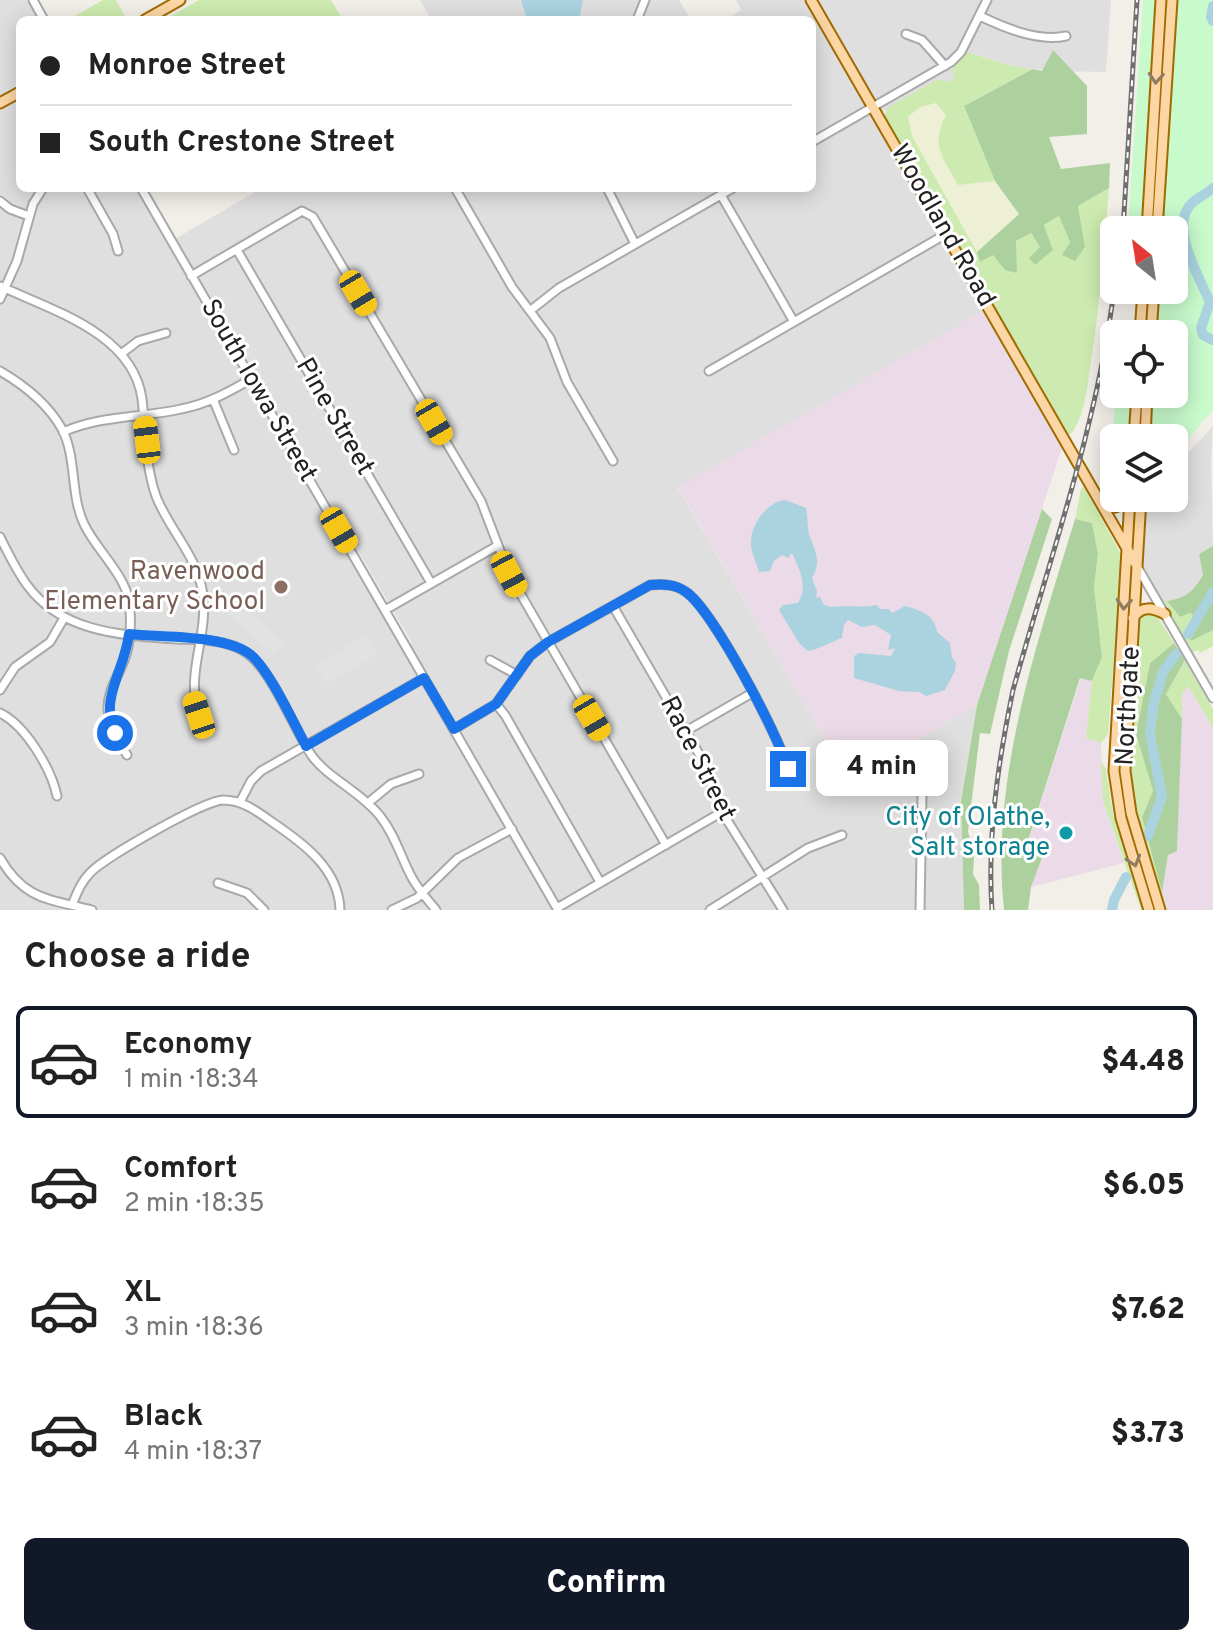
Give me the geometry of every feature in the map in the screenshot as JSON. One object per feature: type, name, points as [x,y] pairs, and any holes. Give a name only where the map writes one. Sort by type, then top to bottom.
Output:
[{"type":"main road","points":[[152,16],[180,0]]},
{"type":"main road","name":"Woodland Road","points":[[811,0],[1137,566]]},
{"type":"main road","points":[[1148,216],[1161,0]]},
{"type":"main road","points":[[1158,216],[1172,0]]},
{"type":"main road","name":"Northgate","points":[[1129,512],[1114,771],[1121,818],[1149,910]]},
{"type":"main road","name":"Northgate","points":[[1140,512],[1125,771],[1131,813],[1160,910]]},
{"type":"main road","points":[[1133,618],[1139,611],[1148,609],[1165,614]]},
{"type":"street","points":[[816,140],[945,66],[961,52],[987,0]]},
{"type":"street","points":[[980,16],[1011,30],[1052,37],[1066,36]]},
{"type":"street","points":[[906,34],[922,40],[945,66]]},
{"type":"street","points":[[0,299],[2,288],[17,261],[29,216],[41,192]]},
{"type":"street","points":[[89,192],[113,234],[118,251]]},
{"type":"street","name":"South Iowa Street","points":[[143,192],[558,909]]},
{"type":"street","points":[[457,192],[512,287],[550,338],[567,382],[613,461]]},
{"type":"street","points":[[609,192],[635,244]]},
{"type":"street","points":[[531,310],[559,288],[726,192]]},
{"type":"street","points":[[721,195],[794,322]]},
{"type":"street","points":[[0,201],[10,209],[29,216]]},
{"type":"street","points":[[191,276],[302,211],[313,217],[481,501],[497,546],[520,593],[666,845]]},
{"type":"street","points":[[709,371],[946,234]]},
{"type":"street","name":"Pine Street","points":[[237,250],[431,583]]},
{"type":"street","points":[[2,288],[94,331],[121,354],[139,387],[150,473],[156,495],[201,582],[202,641],[192,688],[199,715]]},
{"type":"street","points":[[121,354],[142,339],[166,333]]},
{"type":"street","points":[[0,371],[39,400],[63,432],[78,510],[90,537],[127,594],[130,611],[126,656],[110,693],[108,712],[110,723],[127,755]]},
{"type":"street","points":[[63,432],[93,421],[180,410],[213,399],[251,379]]},
{"type":"street","points":[[213,399],[234,450]]},
{"type":"street","points":[[0,537],[27,585],[41,601],[64,618],[85,627],[230,645],[252,656],[319,764],[368,803],[395,838],[409,873],[436,910]]},
{"type":"street","points":[[385,610],[497,546]]},
{"type":"street","points":[[1137,566],[1213,698]]},
{"type":"street","points":[[454,729],[496,704],[530,656],[548,642],[650,585],[677,587],[694,598],[708,617],[770,723],[788,769]]},
{"type":"street","name":"Race Street","points":[[613,606],[702,759],[722,812],[783,910]]},
{"type":"street","points":[[0,690],[15,667],[50,642],[64,618]]},
{"type":"street","points":[[490,660],[517,675]]},
{"type":"street","points":[[240,802],[256,775],[424,678]]},
{"type":"street","points":[[686,731],[752,693]]},
{"type":"street","points":[[496,704],[600,882]]},
{"type":"street","points":[[0,713],[10,718],[24,733],[49,772],[57,796]]},
{"type":"street","points":[[897,756],[915,775],[922,796],[920,910]]},
{"type":"street","points":[[368,803],[391,784],[419,774]]},
{"type":"street","points":[[72,905],[82,882],[101,863],[203,804],[225,800],[240,802],[298,839],[314,854],[335,885],[340,910]]},
{"type":"street","points":[[558,909],[722,812]]},
{"type":"street","points":[[392,910],[406,905],[422,893],[458,858],[512,829]]},
{"type":"street","points":[[710,910],[808,848],[842,835]]},
{"type":"street","points":[[0,858],[25,890],[92,910]]},
{"type":"street","points":[[218,883],[247,893],[264,910]]},
{"type":"shaded area","points":[[0,0],[32,0],[42,16],[16,16],[16,192],[144,192],[407,642],[412,643],[175,239],[255,192],[816,192],[816,16],[731,16],[741,10],[736,0],[1111,0],[1106,72],[1052,71],[1013,66],[972,53],[956,80],[944,86],[939,79],[876,116],[987,309],[678,488],[848,779],[977,705],[961,802],[964,910],[0,910]]},
{"type":"shaded area","points":[[420,0],[679,0],[689,16],[430,16]]},
{"type":"shaded area","points":[[983,311],[1062,448],[977,705],[848,779],[678,487]]},
{"type":"shaded area","points":[[1213,426],[1213,546],[1199,554],[1203,575],[1195,589],[1184,599],[1163,603],[1140,562],[1143,512],[1188,512],[1188,453]]},
{"type":"shaded area","points":[[230,596],[284,642],[273,654],[220,608]]},
{"type":"shaded area","points":[[367,635],[378,654],[327,683],[316,665]]},
{"type":"shaded area","points":[[1081,678],[1092,681],[1086,738],[1101,743],[1103,801],[1124,863],[1031,887],[1045,851],[1027,845]]},
{"type":"shaded area","points":[[1187,685],[1213,728],[1213,910],[1167,910],[1162,892],[1168,855],[1177,850],[1182,694]]},
{"type":"green space","points":[[103,0],[116,0],[125,16],[75,16]]},
{"type":"green space","points":[[199,0],[331,0],[341,16],[171,16]]},
{"type":"green space","points":[[1143,0],[1156,0],[1143,216],[1129,216]]},
{"type":"green space","points":[[1172,0],[1213,0],[1213,410],[1188,439],[1188,424],[1146,424],[1146,408],[1188,408],[1188,320],[1152,320],[1153,304],[1188,304],[1188,216],[1158,216]]},
{"type":"green space","points":[[1053,50],[1087,86],[1087,134],[1049,137],[1061,169],[1110,163],[1109,188],[1078,206],[1085,247],[1075,261],[1062,255],[1070,242],[1059,216],[1044,225],[1053,250],[1035,265],[1029,258],[1040,247],[1031,233],[1016,241],[1017,273],[1005,270],[993,255],[980,262],[977,252],[1019,214],[995,181],[964,106],[1033,69],[1042,71]]},
{"type":"green space","points":[[967,52],[1033,69],[964,106],[995,181],[958,185],[940,152],[939,135],[946,115],[936,103],[920,107],[908,117],[912,136],[980,262],[1031,233],[1040,247],[1053,250],[1044,225],[1060,216],[1070,242],[1085,247],[1078,206],[1109,188],[1107,216],[1100,216],[1100,290],[1088,385],[1082,411],[1071,434],[1065,433],[884,118],[887,108],[938,79],[954,80],[952,68]]},
{"type":"green space","points":[[936,102],[946,115],[939,129],[958,185],[995,181],[1019,214],[977,252],[912,136],[908,117],[920,107]]},
{"type":"green space","points":[[1115,408],[1130,408],[1130,424],[1114,424]]},
{"type":"green space","points":[[1084,487],[1122,556],[1108,734],[1101,743],[1086,738],[1092,681],[1102,657],[1094,587],[1098,554],[1092,523],[1075,519],[1081,488]]},
{"type":"green space","points":[[1042,509],[1052,519],[1009,651],[990,734],[980,733],[968,831],[974,857],[973,874],[979,885],[980,910],[964,910],[961,802],[977,705]]},
{"type":"green space","points":[[1075,519],[1092,523],[1098,554],[1094,587],[1102,657],[1092,681],[1080,678],[1027,844],[1045,850],[1031,887],[1028,910],[1004,910],[1001,860],[1010,761],[1032,663]]},
{"type":"green space","points":[[1213,546],[1213,630],[1191,641],[1185,631],[1198,623],[1197,617],[1190,613],[1180,617],[1167,601],[1184,596],[1196,586],[1203,575],[1199,554]]},
{"type":"green space","points":[[1167,601],[1180,617],[1190,613],[1197,616],[1198,623],[1191,641],[1213,630],[1213,646],[1200,653],[1198,650],[1191,653],[1163,603]]},
{"type":"green space","points":[[1145,612],[1155,613],[1174,643],[1150,663],[1136,734],[1153,791],[1142,817],[1167,910],[1162,910],[1134,814],[1128,774],[1137,620]]},
{"type":"green space","points":[[1174,643],[1185,660],[1166,694],[1182,719],[1177,851],[1168,855],[1162,892],[1142,817],[1153,791],[1136,734],[1150,663]]},
{"type":"green space","points":[[1185,660],[1213,709],[1213,728],[1188,686],[1182,694],[1182,719],[1166,694]]},
{"type":"green space","points":[[1101,760],[1106,769],[1113,814],[1145,910],[1141,910],[1103,801]]},
{"type":"water","points":[[521,0],[583,0],[580,16],[526,16]]},
{"type":"water","points":[[785,500],[806,508],[816,556],[817,566],[812,578],[816,598],[820,597],[824,605],[830,607],[877,605],[892,613],[905,606],[926,614],[937,632],[950,643],[956,663],[945,690],[926,696],[854,678],[854,656],[859,653],[891,656],[895,648],[888,650],[891,635],[875,625],[862,627],[848,620],[842,638],[808,651],[799,643],[779,610],[783,605],[798,603],[803,590],[792,553],[788,558],[782,555],[774,561],[770,571],[759,572],[751,546],[753,531],[765,510]]},
{"type":"waterway","points":[[1213,6],[1213,21]]},
{"type":"waterway","points":[[1213,188],[1192,203],[1185,213],[1183,225],[1188,252],[1210,302],[1201,328],[1203,335],[1213,340]]},
{"type":"waterway","points":[[1188,634],[1213,592]]},
{"type":"waterway","points":[[1148,836],[1162,796],[1150,734],[1154,702],[1163,672],[1176,654]]},
{"type":"waterway","points":[[1112,910],[1126,877]]},
{"type":"railway","points":[[1124,216],[1137,0]]},
{"type":"railway","points":[[992,910],[992,827],[998,772],[1013,690],[1084,442],[1112,304]]},
{"type":"place","name":"Ravenwood Elementary School","points":[[281,587]]},
{"type":"place","name":"City of Olathe, Salt storage","points":[[1066,833]]},
{"type":"route","points":[[115,733],[110,723],[108,702],[126,656],[129,634],[217,642],[252,656],[264,671],[306,746],[424,678],[454,729],[496,704],[530,656],[548,642],[650,585],[662,584],[684,590],[708,617],[770,723],[788,769]]}]
